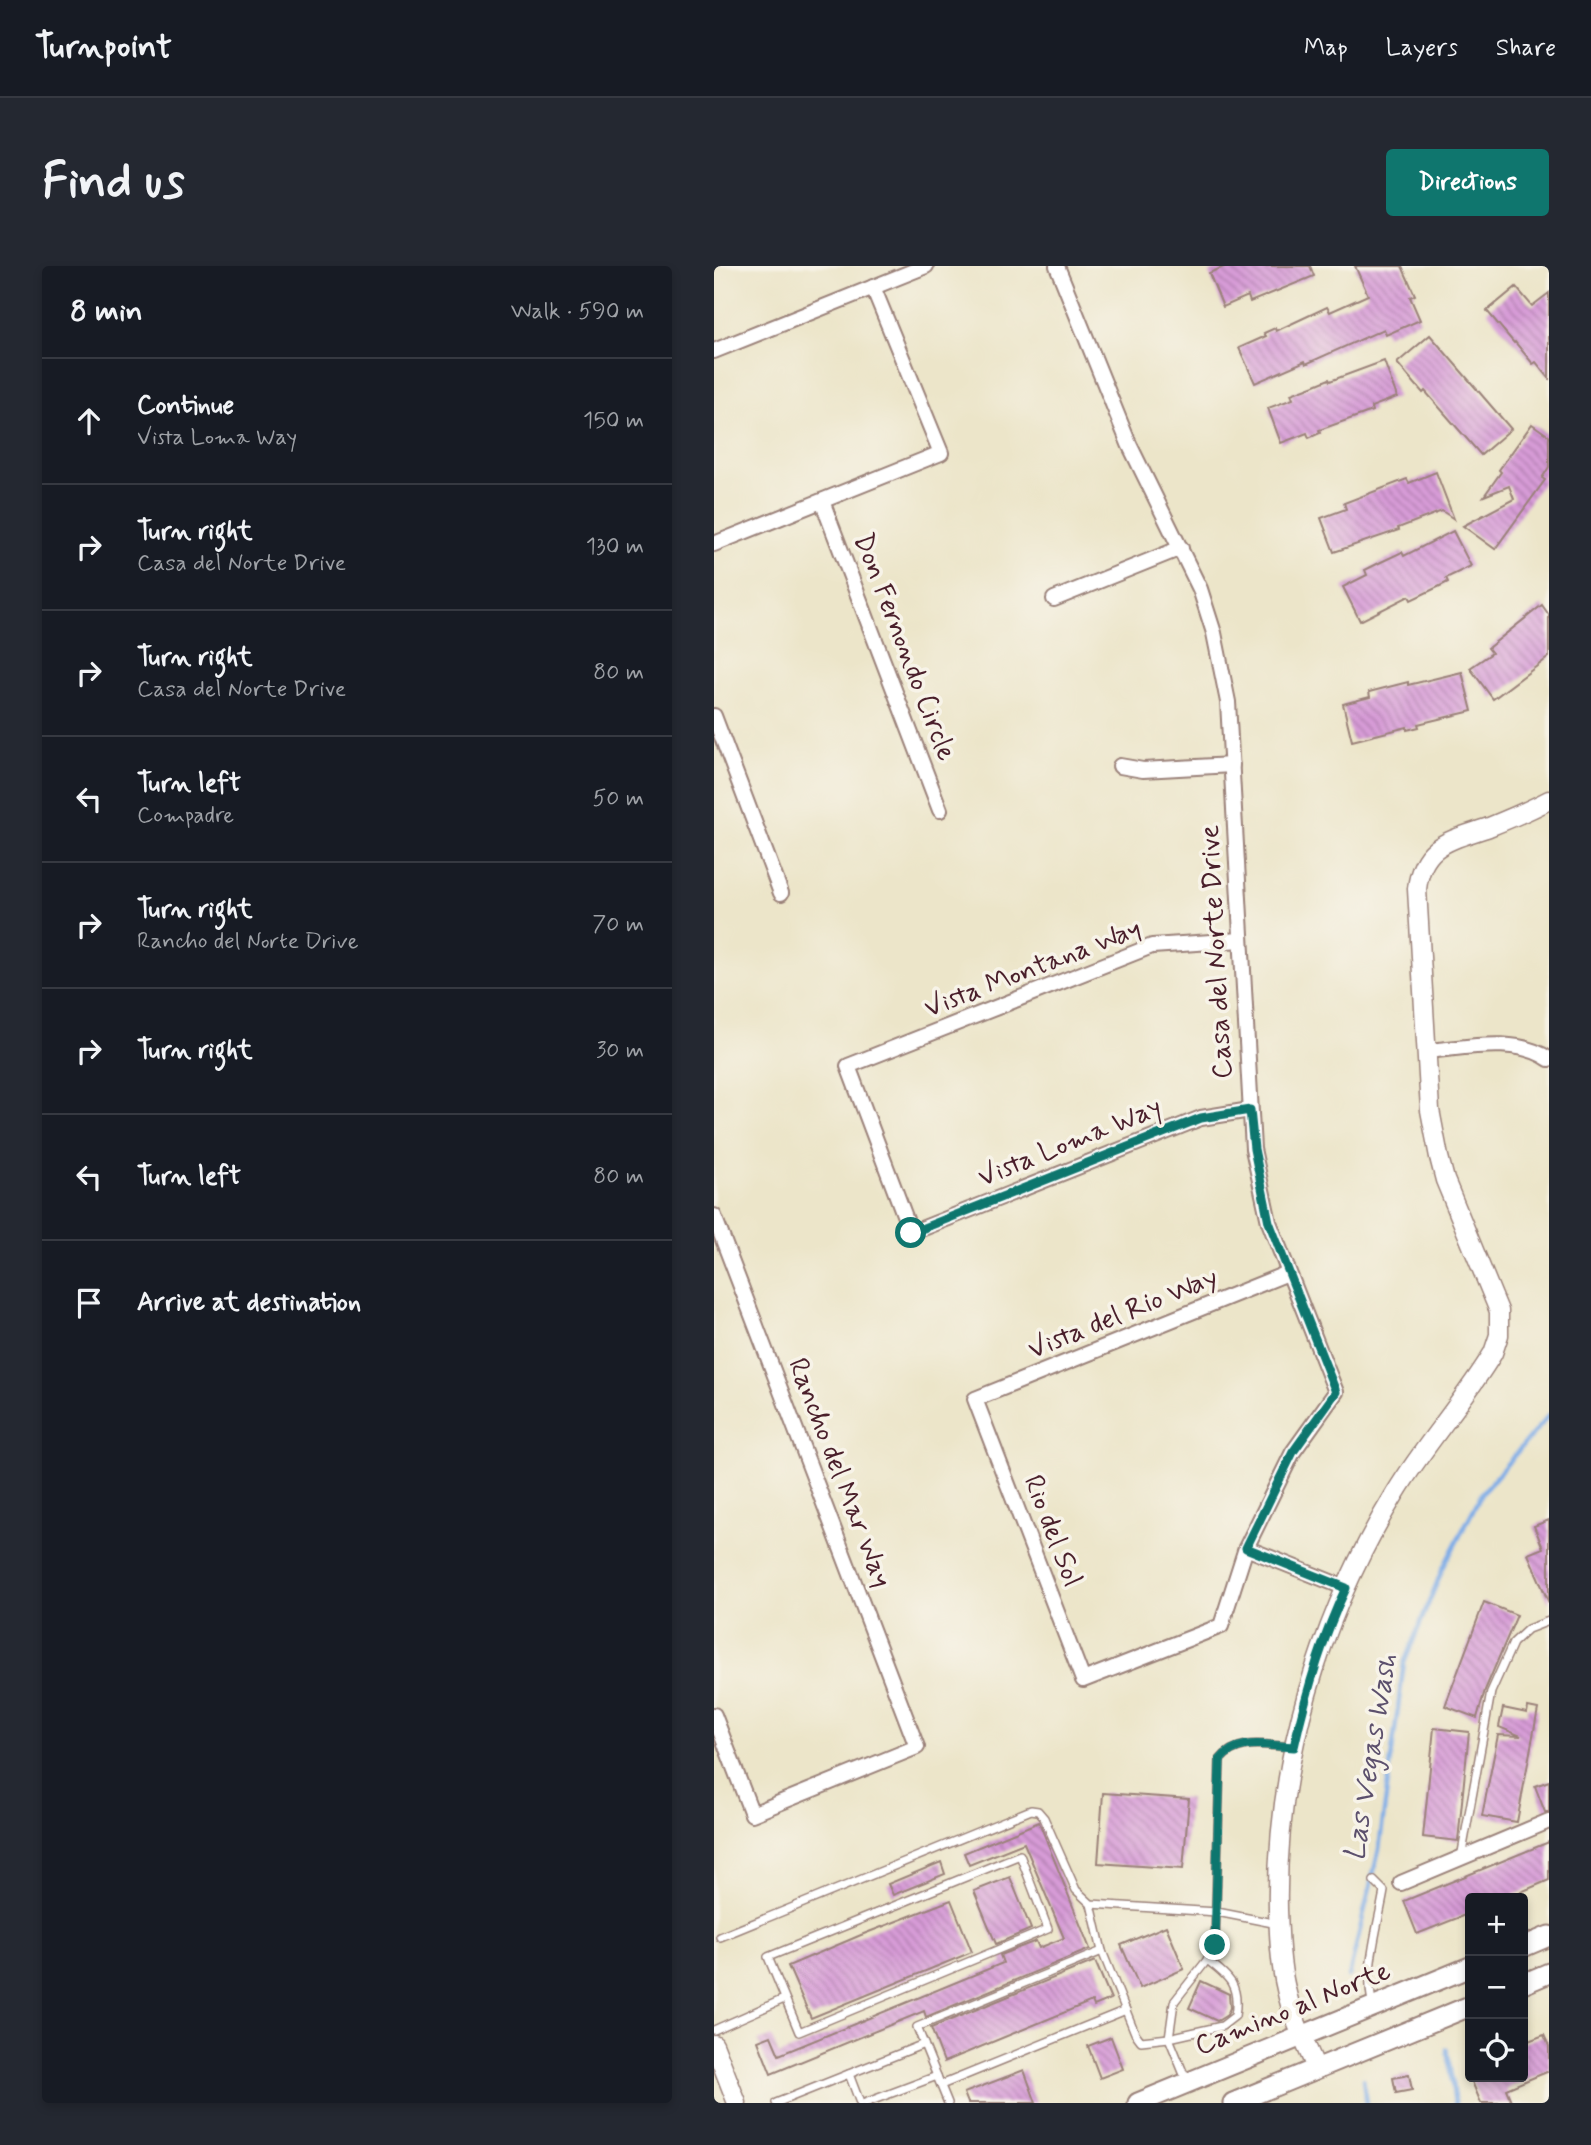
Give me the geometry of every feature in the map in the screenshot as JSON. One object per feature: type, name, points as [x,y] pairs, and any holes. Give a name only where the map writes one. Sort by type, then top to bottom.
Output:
[{"type":"main road","points":[[1528,1945],[1549,1936]]},
{"type":"main road","name":"Camino al Norte","points":[[1138,2103],[1465,1969]]},
{"type":"main road","points":[[1528,1982],[1549,1973]]},
{"type":"main road","points":[[1233,2103],[1465,2008]]},
{"type":"street","points":[[714,351],[926,266]]},
{"type":"street","name":"Casa del Norte Drive","points":[[1057,266],[1129,444],[1200,589],[1214,633],[1227,702],[1232,765],[1254,1149],[1269,1222],[1336,1392],[1293,1452],[1246,1548],[1221,1626]]},
{"type":"street","points":[[714,544],[941,453],[873,287]]},
{"type":"street","name":"Don Fernondo Circle","points":[[822,501],[940,810]]},
{"type":"street","points":[[1054,599],[1181,548]]},
{"type":"street","points":[[714,716],[781,893]]},
{"type":"street","points":[[1120,766],[1143,770],[1232,765]]},
{"type":"street","points":[[1316,2068],[1285,1988],[1279,1924],[1279,1858],[1294,1747],[1320,1652],[1369,1540],[1419,1456],[1488,1361],[1499,1335],[1500,1323],[1495,1300],[1453,1203],[1439,1157],[1430,1110],[1417,889],[1426,859],[1441,844],[1517,816],[1549,800]]},
{"type":"street","name":"Vista Montana Way","points":[[911,1233],[848,1066],[1152,946],[1241,940]]},
{"type":"street","points":[[1427,1051],[1515,1045],[1537,1051],[1549,1059]]},
{"type":"street","name":"Vista Loma Way","points":[[911,1233],[1201,1118],[1250,1110]]},
{"type":"street","name":"Rancho del Mar Way","points":[[714,1216],[917,1747],[752,1814],[714,1715]]},
{"type":"street","name":"Vista del Rio Way","points":[[975,1399],[1288,1273]]},
{"type":"street","name":"Rio del Sol","points":[[975,1399],[1083,1680],[1221,1626]]},
{"type":"street","points":[[1246,1548],[1346,1588]]},
{"type":"street","points":[[1401,1883],[1549,1821]]},
{"type":"street","points":[[714,2044],[737,2103]]},
{"type":"lane","points":[[1460,1858],[1491,1692],[1513,1643],[1528,1629],[1549,1621]]},
{"type":"lane","points":[[1187,2083],[1169,2038],[1174,2001],[1207,1960],[1215,1945],[1220,1760],[1228,1750],[1244,1744],[1294,1747]]},
{"type":"lane","points":[[720,1937],[1031,1810],[1038,1811],[1044,1818],[1076,1890],[1091,1904],[1102,1951],[1135,2033],[1141,2041],[1169,2038],[1222,2026],[1235,2016],[1236,1990],[1225,1973],[1207,1960]]},
{"type":"lane","points":[[1020,1855],[1048,1929],[799,2032],[784,1998],[768,1958],[1020,1855]]},
{"type":"lane","points":[[1374,1881],[1384,1891],[1370,1973],[1369,1992],[1374,2005]]},
{"type":"lane","points":[[1091,1904],[1217,1912],[1279,1924]]},
{"type":"lane","points":[[948,2103],[917,2027],[1102,1951]]},
{"type":"lane","points":[[714,2030],[784,1998]]},
{"type":"lane","points":[[941,2085],[1126,2010]]},
{"type":"lane","points":[[776,2103],[924,2044]]},
{"type":"lane","points":[[849,2074],[863,2103],[937,2076]]},
{"type":"building","points":[[1226,266],[1310,266],[1314,276],[1250,302],[1248,296],[1223,307],[1209,273]]},
{"type":"building","points":[[1355,266],[1402,266],[1415,295],[1410,297],[1420,320],[1386,335],[1384,329],[1306,364],[1305,361],[1255,383],[1239,348],[1266,336],[1264,333],[1275,328],[1276,331],[1327,307],[1330,312],[1368,295]]},
{"type":"building","points":[[1516,287],[1532,306],[1549,293],[1549,378],[1536,362],[1533,364],[1487,311]]},
{"type":"building","points":[[1430,335],[1511,429],[1481,455],[1397,363]]},
{"type":"building","points":[[1384,361],[1397,397],[1371,407],[1372,411],[1319,430],[1320,433],[1309,438],[1307,433],[1281,443],[1268,408],[1293,399],[1291,394]]},
{"type":"building","points":[[1532,424],[1549,436],[1549,467],[1542,478],[1545,480],[1495,549],[1463,526],[1514,499],[1509,486],[1484,496]]},
{"type":"building","points":[[1436,472],[1454,519],[1442,511],[1398,528],[1399,530],[1334,552],[1321,518],[1346,509],[1344,503],[1407,479],[1409,483]]},
{"type":"building","points":[[1453,531],[1471,566],[1446,578],[1448,582],[1438,587],[1411,600],[1409,596],[1360,621],[1343,587],[1367,575],[1365,570],[1402,552],[1404,556]]},
{"type":"building","points":[[1542,605],[1549,615],[1549,657],[1493,699],[1470,668],[1492,653],[1488,648]]},
{"type":"building","points":[[1462,672],[1472,711],[1418,724],[1419,727],[1407,730],[1407,727],[1352,741],[1343,704],[1370,697],[1369,692]]},
{"type":"building","points":[[1549,1520],[1549,1603],[1528,1554],[1543,1548],[1534,1526]]},
{"type":"building","points":[[1484,1602],[1517,1615],[1485,1690],[1477,1718],[1445,1706]]},
{"type":"building","points":[[1528,1707],[1538,1709],[1517,1822],[1482,1816],[1498,1735],[1521,1736],[1499,1727],[1503,1708],[1527,1713]]},
{"type":"building","points":[[1434,1728],[1469,1732],[1458,1841],[1423,1837]]},
{"type":"building","points":[[1549,1781],[1549,1812],[1545,1812],[1535,1786]]},
{"type":"building","points":[[1103,1793],[1189,1799],[1183,1869],[1098,1863]]},
{"type":"building","points":[[1039,1822],[1090,1949],[926,2017],[924,2011],[771,2074],[758,2041],[771,2036],[779,2055],[1003,1963],[1000,1955],[1036,1941],[1039,1948],[1064,1938],[1024,1843],[969,1865],[964,1853]]},
{"type":"building","points":[[1549,1842],[1549,1880],[1519,1893],[1465,1893],[1465,1915],[1417,1934],[1404,1901]]},
{"type":"building","points":[[941,1862],[945,1874],[893,1895],[888,1884]]},
{"type":"building","points":[[1010,1877],[1031,1929],[996,1944],[974,1891]]},
{"type":"building","points":[[951,1900],[972,1952],[811,2018],[788,1966]]},
{"type":"building","points":[[1166,1926],[1184,1969],[1140,1988],[1121,1945]]},
{"type":"building","points":[[1095,1961],[1111,1999],[1094,2006],[1092,2001],[944,2062],[931,2028]]},
{"type":"building","points":[[1201,1981],[1229,1994],[1230,2008],[1227,2015],[1217,2021],[1189,2008]]},
{"type":"building","points":[[1544,2035],[1549,2046],[1549,2071],[1528,2080],[1528,2041]]},
{"type":"building","points":[[1111,2037],[1123,2069],[1100,2078],[1088,2046]]},
{"type":"building","points":[[1024,2070],[1036,2103],[968,2103],[964,2093]]},
{"type":"building","points":[[1409,2075],[1412,2090],[1396,2093],[1393,2078]]},
{"type":"building","points":[[1472,2082],[1523,2082],[1506,2089],[1512,2103],[1481,2103]]},
{"type":"waterway","name":"Las Vegas Wash","points":[[1349,1976],[1379,1849],[1404,1663],[1443,1568],[1482,1493],[1549,1415]]},
{"type":"waterway","points":[[1447,2049],[1455,2103]]},
{"type":"waterway","name":"Las Vegas Wash","points":[[1363,2079],[1366,2103]]},
{"type":"route","points":[[911,1233],[1201,1118],[1250,1110],[1254,1149],[1269,1222],[1336,1392],[1293,1452],[1246,1548],[1346,1588],[1310,1684],[1294,1747],[1244,1744],[1228,1750],[1220,1760],[1215,1945]]}]
